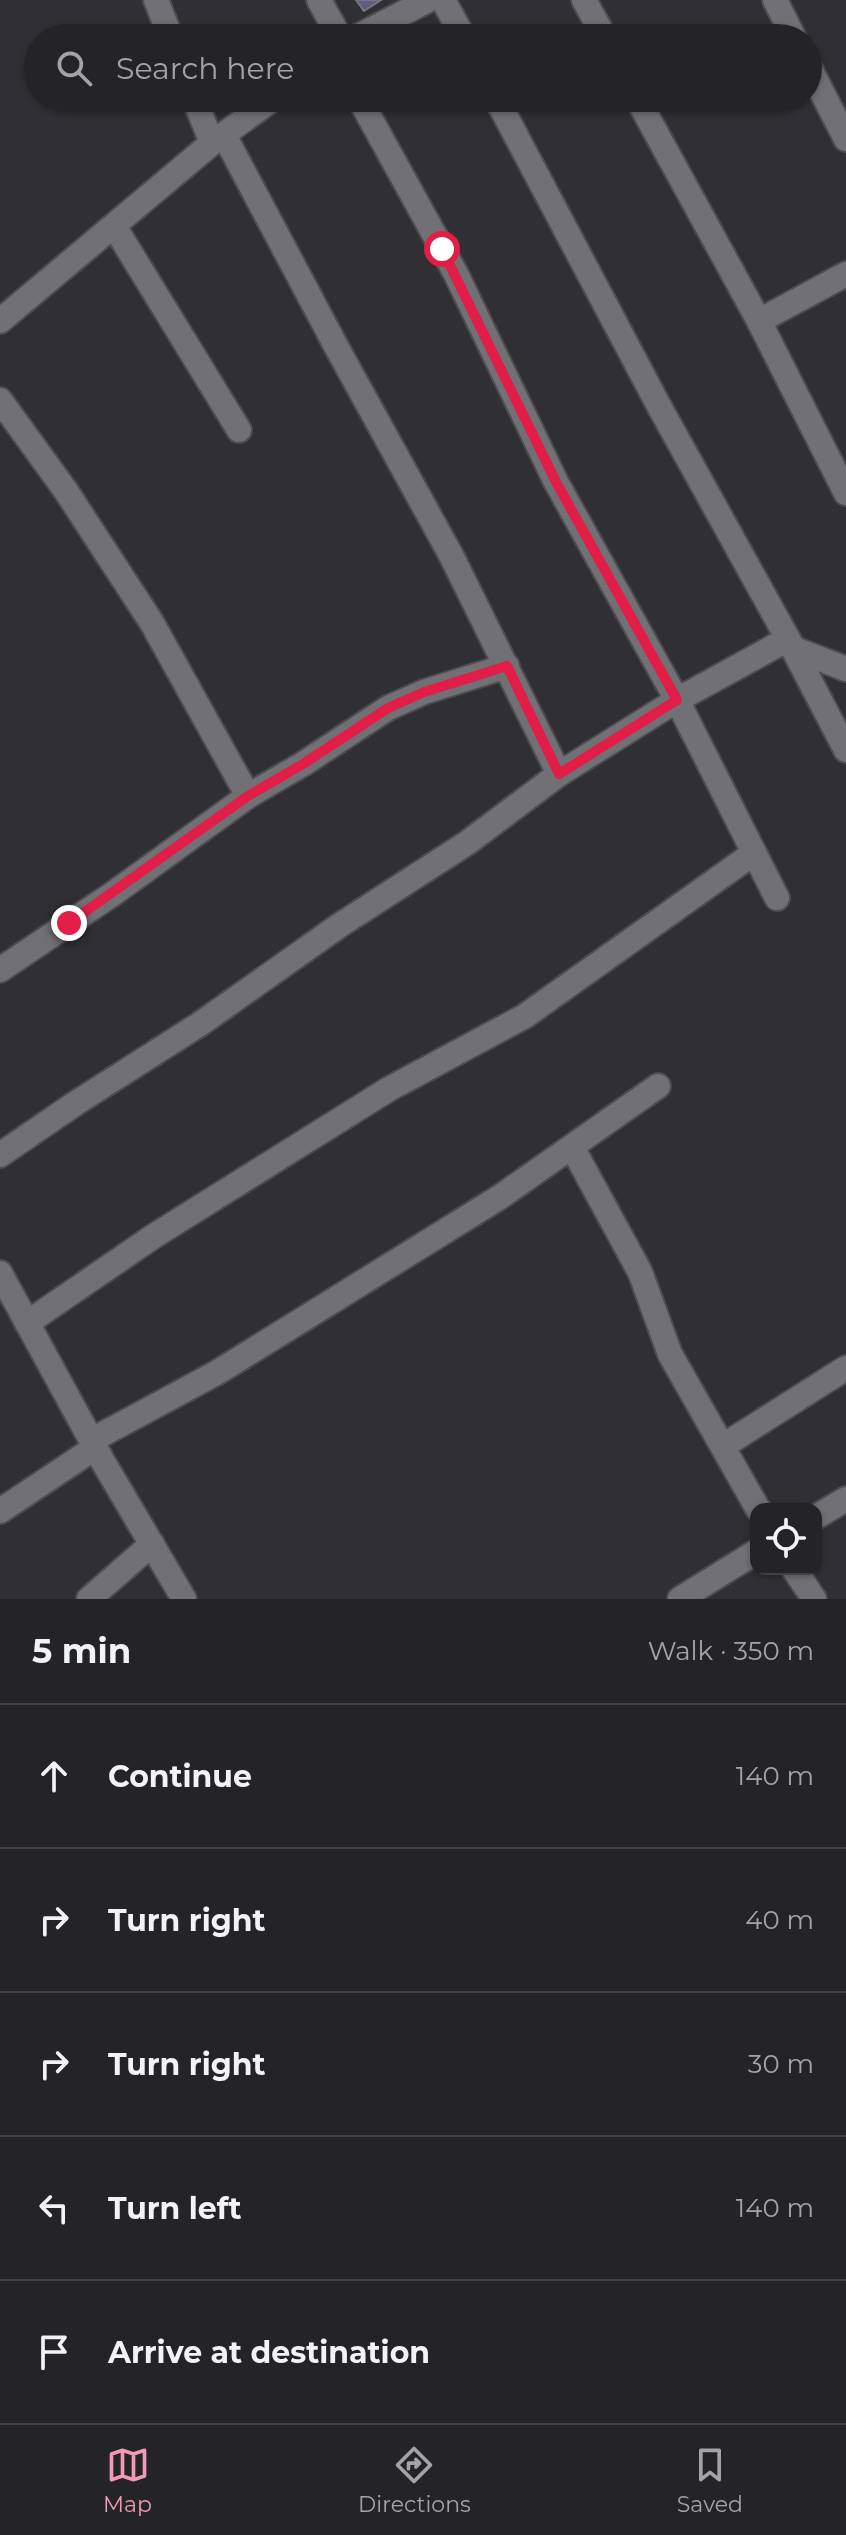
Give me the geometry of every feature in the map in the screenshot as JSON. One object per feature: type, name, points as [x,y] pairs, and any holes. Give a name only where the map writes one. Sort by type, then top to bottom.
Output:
[{"type":"street","points":[[156,0],[165,24]]},
{"type":"street","points":[[319,0],[332,24]]},
{"type":"street","points":[[382,24],[428,0]]},
{"type":"street","points":[[443,0],[456,24]]},
{"type":"street","points":[[584,0],[597,24]]},
{"type":"street","points":[[775,0],[787,24]]},
{"type":"street","points":[[822,92],[846,139]]},
{"type":"street","points":[[202,112],[452,557],[559,774]]},
{"type":"street","points":[[0,321],[218,139],[255,112]]},
{"type":"street","points":[[367,112],[456,274],[556,482],[677,700],[777,898]]},
{"type":"street","points":[[503,112],[846,750]]},
{"type":"street","points":[[645,112],[759,321],[846,493]]},
{"type":"street","points":[[114,226],[239,430]]},
{"type":"street","points":[[759,321],[846,274]]},
{"type":"street","points":[[0,400],[66,491],[152,623],[248,796]]},
{"type":"street","points":[[0,1155],[467,843],[559,774],[677,700],[790,643]]},
{"type":"street","points":[[790,643],[846,669]]},
{"type":"street","points":[[0,970],[114,893],[248,796],[388,708],[424,692],[507,666]]},
{"type":"street","points":[[27,1323],[154,1236],[389,1089],[525,1016],[754,853]]},
{"type":"street","points":[[0,1511],[94,1444],[218,1372],[500,1197],[658,1086]]},
{"type":"street","points":[[572,1147],[640,1272],[670,1354],[755,1503]]},
{"type":"street","points":[[0,1273],[184,1599]]},
{"type":"street","points":[[723,1446],[846,1368]]},
{"type":"street","points":[[822,1513],[846,1499]]},
{"type":"street","points":[[89,1599],[152,1544]]},
{"type":"street","points":[[680,1599],[750,1556]]},
{"type":"street","points":[[798,1575],[814,1599]]},
{"type":"building","points":[[356,0],[381,0],[364,11]]},
{"type":"route","points":[[69,923],[248,796],[388,708],[424,692],[507,666],[559,774],[677,700],[556,482],[442,249]]}]
